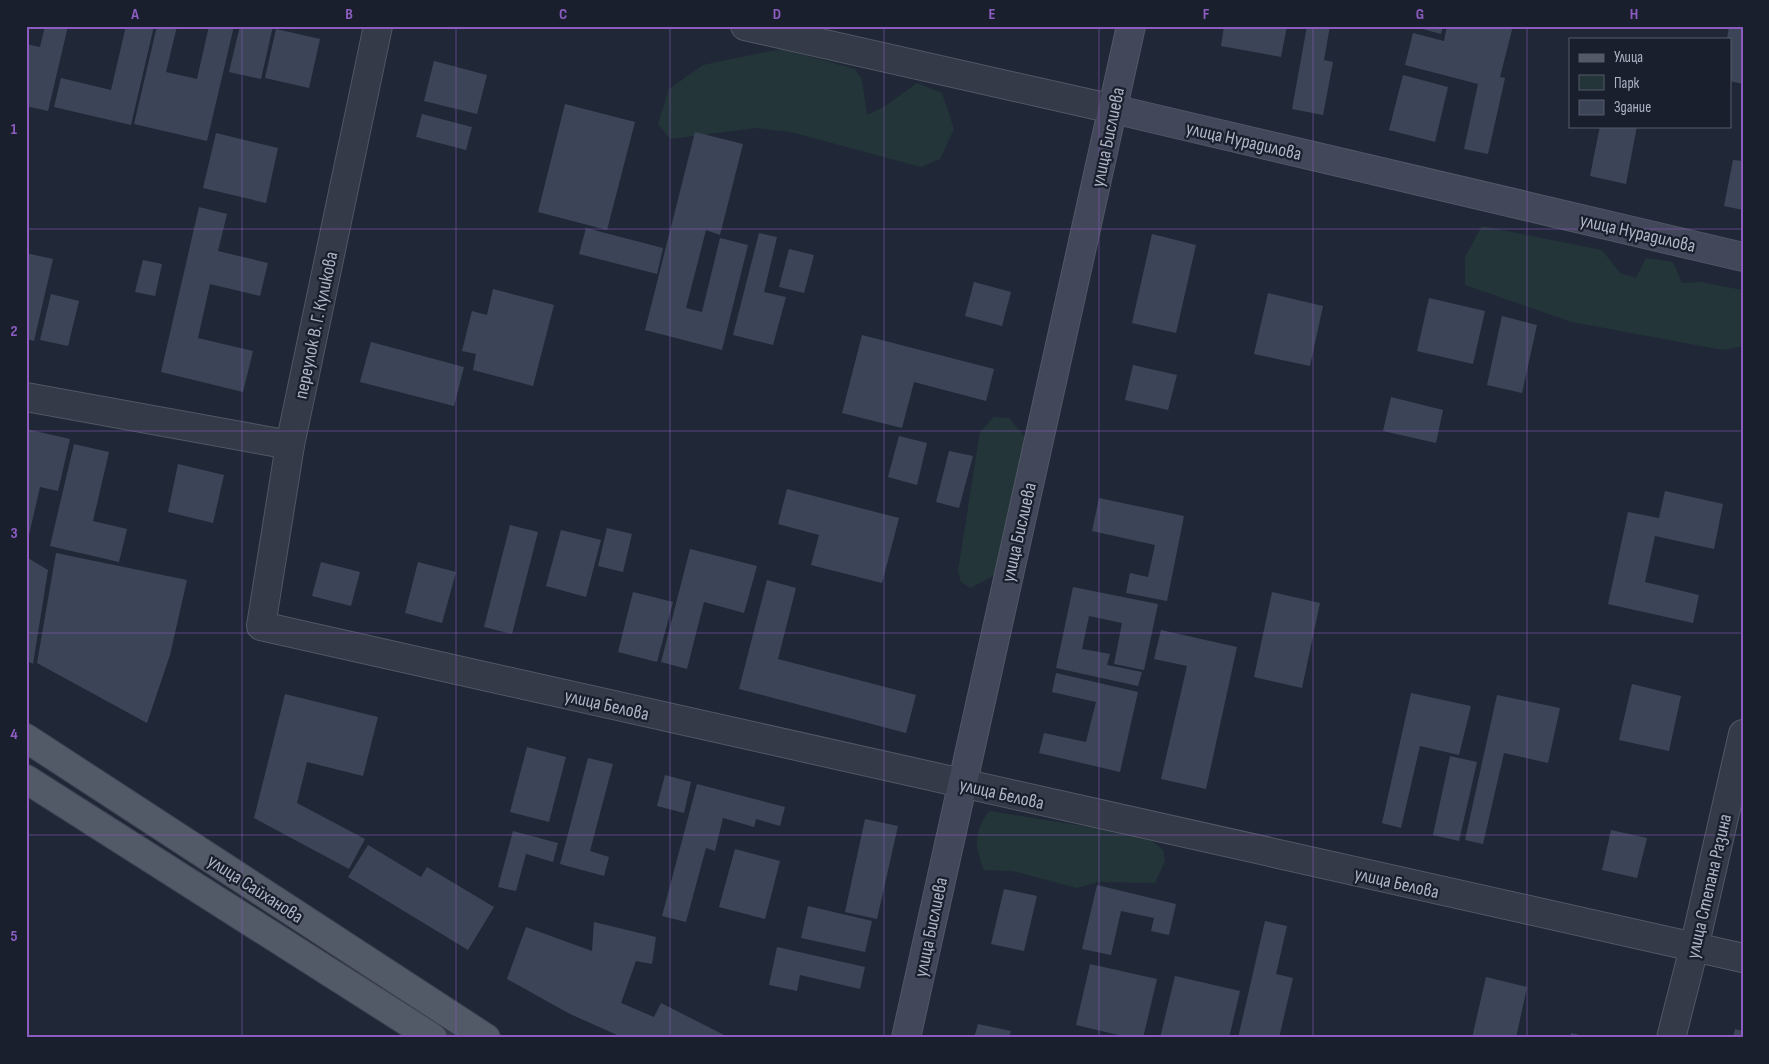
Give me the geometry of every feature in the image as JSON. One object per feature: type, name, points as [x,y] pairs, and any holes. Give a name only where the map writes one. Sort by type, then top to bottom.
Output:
[{"type":"main road","name":"улица Сайханова","points":[[26,738],[453,1028],[486,1038]]},
{"type":"main road","name":"улица Сайханова","points":[[26,779],[433,1038]]},
{"type":"street","name":"переулок В. Г. Куликова","points":[[261,626],[290,445],[378,26]]},
{"type":"street","name":"улица Нурадилова","points":[[745,26],[1114,109],[1743,257]]},
{"type":"street","name":"улица Бислиева","points":[[906,1038],[1131,26]]},
{"type":"street","points":[[26,397],[290,445]]},
{"type":"street","name":"улица Белова","points":[[261,626],[1743,958]]},
{"type":"street","name":"улица Степана Разина","points":[[1671,1038],[1694,948],[1743,734]]},
{"type":"green space","points":[[781,49],[855,69],[862,80],[867,115],[884,107],[917,83],[942,93],[954,129],[940,159],[921,167],[791,132],[756,128],[670,139],[658,124],[669,89],[703,65]]},
{"type":"green space","points":[[1482,226],[1602,250],[1620,273],[1636,278],[1646,258],[1673,262],[1682,283],[1700,282],[1743,290],[1743,346],[1723,350],[1572,322],[1465,285],[1465,257]]},
{"type":"green space","points":[[994,417],[1009,418],[1025,437],[1004,553],[993,576],[970,588],[961,582],[958,571],[980,432]]},
{"type":"green space","points":[[989,811],[1102,829],[1152,841],[1163,850],[1165,861],[1155,883],[1098,882],[1077,888],[1013,871],[984,870],[977,840],[980,826]]},
{"type":"building","points":[[45,26],[68,26],[48,111],[26,106],[26,44],[40,47]]},
{"type":"building","points":[[126,26],[154,26],[131,125],[54,107],[61,78],[111,90]]},
{"type":"building","points":[[157,26],[177,26],[166,72],[197,79],[209,26],[234,26],[207,141],[134,124]]},
{"type":"building","points":[[240,26],[273,26],[261,79],[229,72]]},
{"type":"building","points":[[1224,26],[1287,26],[1281,57],[1221,46]]},
{"type":"building","points":[[1307,26],[1330,26],[1324,60],[1333,62],[1323,115],[1292,109]]},
{"type":"building","points":[[1412,26],[1443,26],[1441,34]]},
{"type":"building","points":[[1447,26],[1513,26],[1500,77],[1505,78],[1488,154],[1464,149],[1478,84],[1405,65],[1413,33],[1444,41]]},
{"type":"building","points":[[1729,26],[1743,26],[1743,84],[1732,81],[1732,38],[1727,38]]},
{"type":"building","points":[[276,29],[320,39],[309,88],[265,78]]},
{"type":"building","points":[[434,61],[487,75],[477,114],[424,101]]},
{"type":"building","points":[[1403,75],[1448,87],[1435,142],[1389,130]]},
{"type":"building","points":[[565,104],[635,122],[607,230],[538,212]]},
{"type":"building","points":[[422,114],[472,127],[466,150],[416,137]]},
{"type":"building","points":[[1600,128],[1637,128],[1626,184],[1590,176]]},
{"type":"building","points":[[695,132],[743,144],[720,235],[706,230],[686,308],[702,312],[720,238],[748,245],[722,350],[645,330]]},
{"type":"building","points":[[216,133],[278,148],[266,203],[203,188]]},
{"type":"building","points":[[1733,160],[1743,161],[1743,210],[1724,206]]},
{"type":"building","points":[[199,207],[227,214],[218,251],[268,263],[260,296],[210,284],[198,338],[253,351],[243,392],[161,372]]},
{"type":"building","points":[[586,228],[663,248],[657,274],[579,254]]},
{"type":"building","points":[[759,233],[777,237],[764,292],[786,297],[773,345],[733,335]]},
{"type":"building","points":[[1152,234],[1196,245],[1176,333],[1132,323]]},
{"type":"building","points":[[789,249],[814,255],[804,293],[779,287]]},
{"type":"building","points":[[26,253],[53,259],[34,341],[26,339]]},
{"type":"building","points":[[143,260],[162,264],[155,296],[135,292]]},
{"type":"building","points":[[974,282],[1011,292],[1002,326],[965,316]]},
{"type":"building","points":[[493,289],[554,305],[533,386],[473,370],[476,354],[462,351],[472,311],[487,315]]},
{"type":"building","points":[[1268,293],[1323,306],[1310,366],[1254,354]]},
{"type":"building","points":[[51,294],[79,301],[68,346],[40,340]]},
{"type":"building","points":[[1429,298],[1485,311],[1473,364],[1417,351]]},
{"type":"building","points":[[1502,316],[1537,325],[1522,393],[1487,385]]},
{"type":"building","points":[[862,335],[994,369],[986,401],[914,382],[902,428],[842,413]]},
{"type":"building","points":[[371,342],[464,367],[454,406],[360,382]]},
{"type":"building","points":[[1133,365],[1177,375],[1168,410],[1125,400]]},
{"type":"building","points":[[1391,397],[1443,410],[1436,443],[1383,431]]},
{"type":"building","points":[[26,429],[70,439],[58,491],[40,487],[29,535],[26,534]]},
{"type":"building","points":[[899,436],[927,443],[917,485],[888,477]]},
{"type":"building","points":[[74,444],[109,452],[93,521],[127,529],[119,562],[50,546]]},
{"type":"building","points":[[949,451],[973,456],[959,508],[936,502]]},
{"type":"building","points":[[178,464],[224,475],[213,523],[168,512]]},
{"type":"building","points":[[787,489],[899,518],[882,583],[811,565],[819,535],[778,524]]},
{"type":"building","points":[[1665,491],[1723,504],[1714,549],[1655,536],[1645,582],[1699,595],[1693,623],[1608,604],[1628,512],[1659,518]]},
{"type":"building","points":[[1099,498],[1184,516],[1167,601],[1126,593],[1130,573],[1148,577],[1155,545],[1092,531]]},
{"type":"building","points":[[510,525],[538,532],[512,634],[484,627]]},
{"type":"building","points":[[607,528],[632,534],[623,572],[598,566]]},
{"type":"building","points":[[561,530],[601,540],[586,597],[546,586]]},
{"type":"building","points":[[690,549],[757,566],[744,613],[704,602],[687,669],[661,662]]},
{"type":"building","points":[[56,553],[187,580],[170,655],[147,723],[37,663]]},
{"type":"building","points":[[26,557],[48,570],[33,664],[26,660]]},
{"type":"building","points":[[321,562],[360,572],[351,606],[312,596]]},
{"type":"building","points":[[418,562],[456,572],[442,623],[405,613]]},
{"type":"building","points":[[767,580],[796,588],[778,659],[916,695],[906,733],[739,689]]},
{"type":"building","points":[[1073,587],[1158,604],[1144,670],[1114,664],[1122,623],[1089,616],[1082,649],[1110,654],[1107,665],[1142,672],[1138,686],[1056,668]]},
{"type":"building","points":[[633,592],[673,602],[657,662],[618,652]]},
{"type":"building","points":[[1272,592],[1320,603],[1302,688],[1254,677]]},
{"type":"building","points":[[1161,630],[1237,647],[1206,789],[1161,779],[1187,666],[1154,659]]},
{"type":"building","points":[[1056,673],[1138,692],[1120,772],[1039,753],[1044,733],[1086,742],[1096,702],[1052,692]]},
{"type":"building","points":[[1632,684],[1681,696],[1669,751],[1619,740]]},
{"type":"building","points":[[1411,693],[1471,706],[1459,755],[1420,746],[1401,828],[1382,823]]},
{"type":"building","points":[[285,694],[378,717],[363,776],[307,762],[297,803],[365,839],[349,869],[254,818]]},
{"type":"building","points":[[1497,695],[1560,708],[1548,763],[1504,753],[1483,844],[1465,840]]},
{"type":"building","points":[[527,747],[566,757],[549,822],[510,812]]},
{"type":"building","points":[[1450,756],[1477,762],[1459,841],[1433,835]]},
{"type":"building","points":[[588,758],[613,764],[590,851],[609,857],[604,876],[560,864]]},
{"type":"building","points":[[665,775],[691,782],[684,813],[657,806]]},
{"type":"building","points":[[697,784],[785,807],[780,826],[756,819],[754,827],[723,818],[715,851],[706,848],[686,922],[662,916]]},
{"type":"building","points":[[865,819],[898,826],[877,919],[845,912]]},
{"type":"building","points":[[1611,830],[1647,838],[1637,878],[1602,870]]},
{"type":"building","points":[[513,831],[558,843],[553,862],[526,854],[516,891],[498,887]]},
{"type":"building","points":[[368,845],[421,877],[427,867],[494,907],[468,950],[348,877]]},
{"type":"building","points":[[735,849],[780,861],[765,919],[719,907]]},
{"type":"building","points":[[1097,885],[1176,904],[1169,935],[1151,931],[1154,918],[1121,911],[1111,955],[1082,949]]},
{"type":"building","points":[[1004,889],[1037,896],[1024,951],[991,944]]},
{"type":"building","points":[[808,906],[872,921],[865,952],[801,938]]},
{"type":"building","points":[[1265,921],[1287,926],[1276,974],[1293,978],[1279,1038],[1238,1038]]},
{"type":"building","points":[[594,922],[656,937],[652,964],[636,961],[621,1003],[654,1017],[661,1003],[730,1038],[624,1038],[570,1014],[507,979],[526,927],[592,951]]},
{"type":"building","points":[[777,947],[865,967],[860,989],[800,975],[797,991],[769,985]]},
{"type":"building","points":[[1090,964],[1157,979],[1143,1038],[1131,1038],[1076,1025]]},
{"type":"building","points":[[1175,976],[1240,991],[1229,1038],[1160,1038]]},
{"type":"building","points":[[1486,977],[1527,987],[1516,1038],[1472,1038]]},
{"type":"building","points":[[978,1024],[1011,1031],[1009,1038],[974,1038]]},
{"type":"building","points":[[1735,1029],[1743,1031],[1743,1038],[1733,1038]]},
{"type":"building","points":[[1571,1033],[1589,1037],[1589,1038],[1570,1038]]}]
